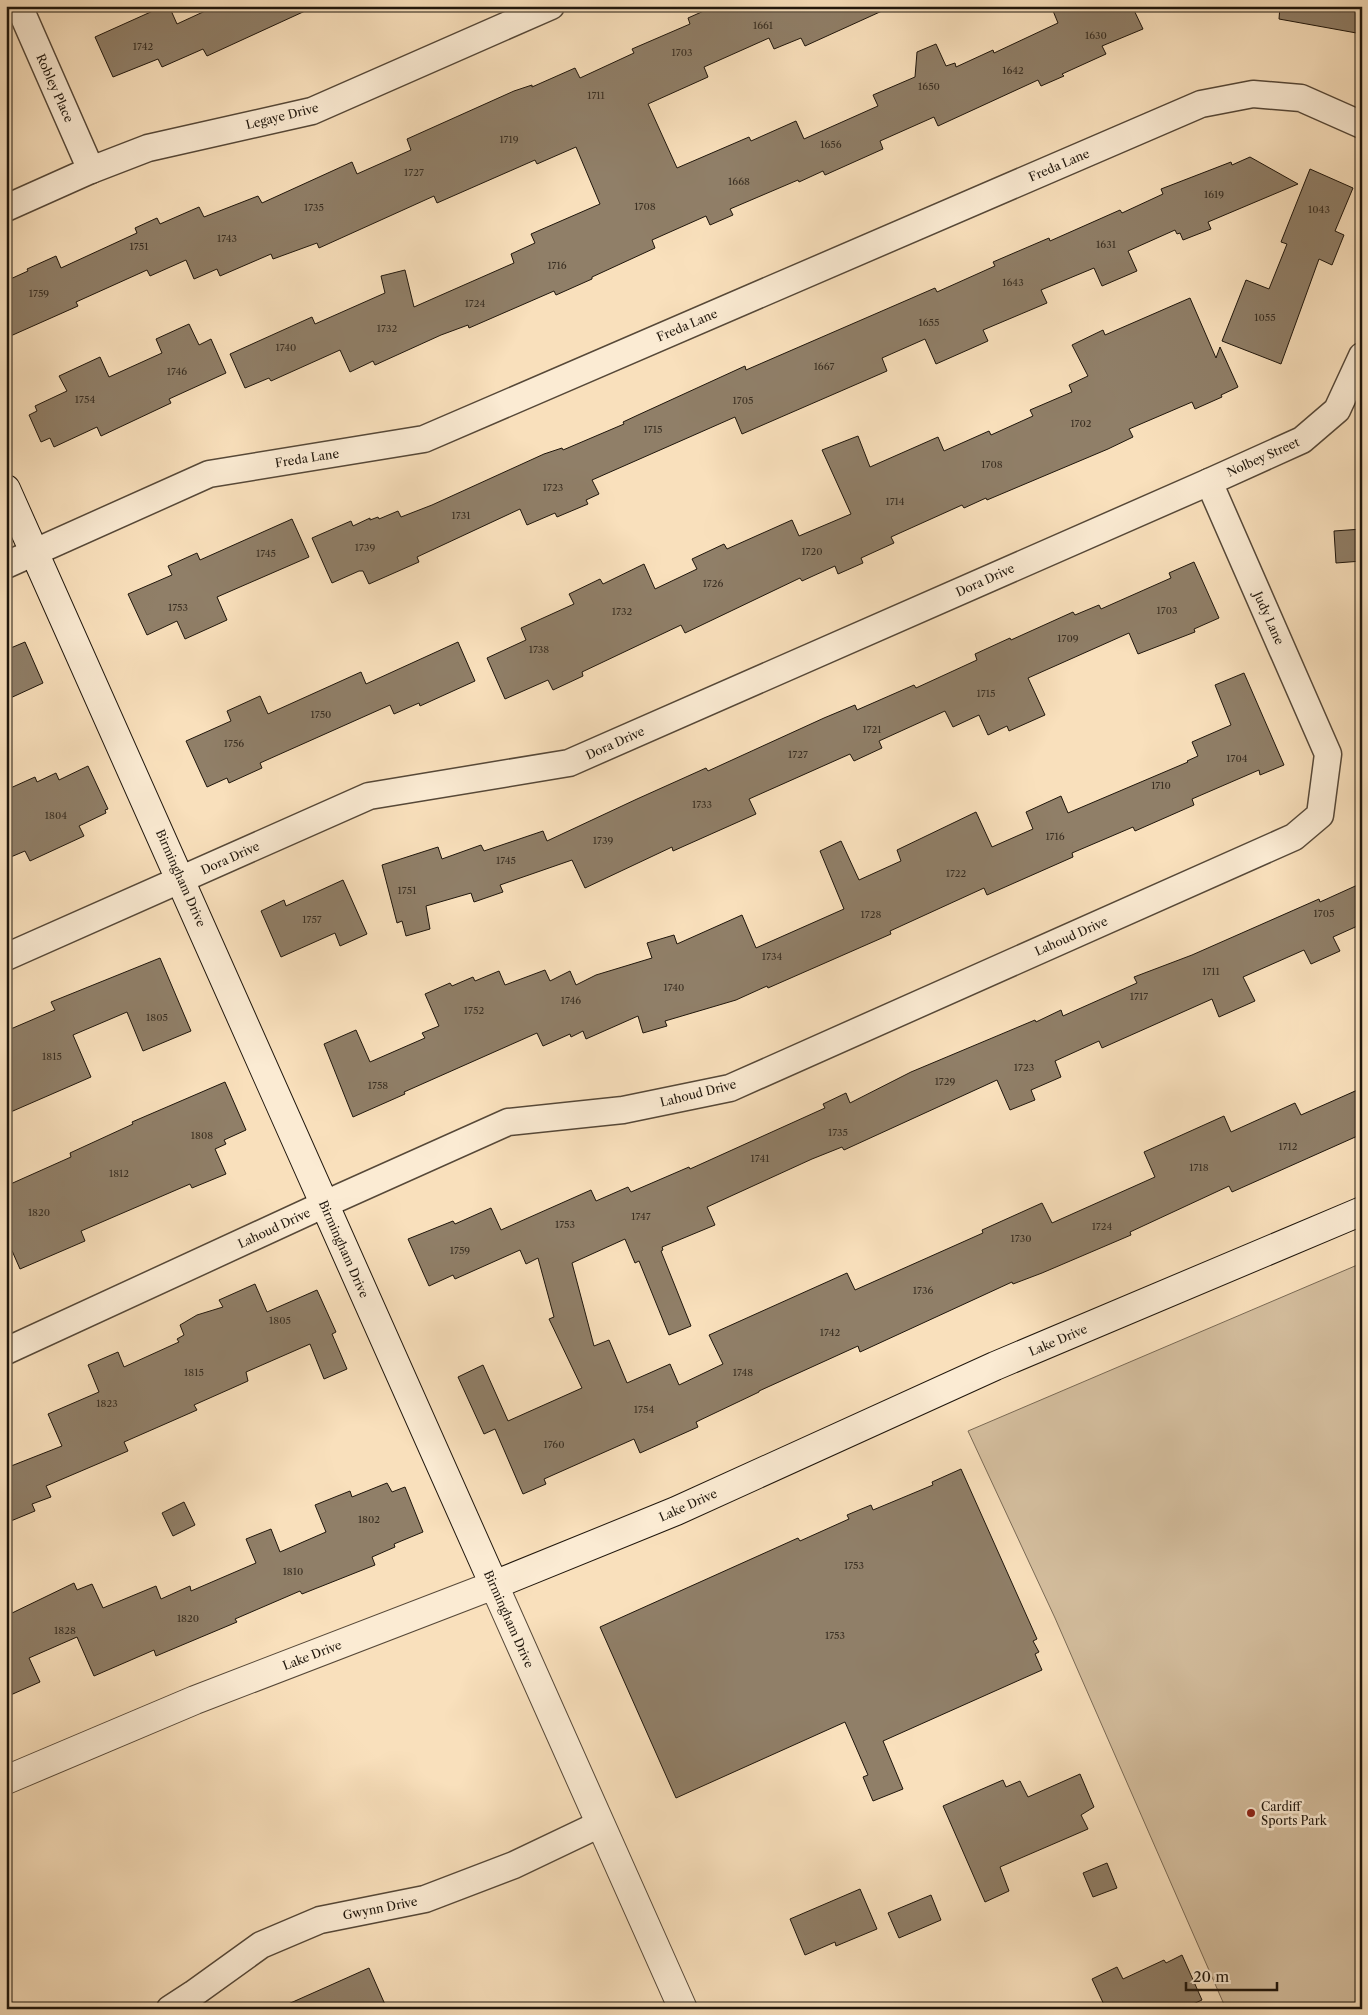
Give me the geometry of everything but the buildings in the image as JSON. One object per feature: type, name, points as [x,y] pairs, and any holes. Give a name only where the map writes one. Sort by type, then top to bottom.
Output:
[{"type":"main road","name":"Birmingham Drive","points":[[6,489],[182,879],[683,2009]]},
{"type":"main road","name":"Lake Drive","points":[[6,1780],[195,1700],[494,1585],[676,1511],[986,1370],[1362,1211]]},
{"type":"street","name":"Robley Place","points":[[19,6],[91,170]]},
{"type":"street","name":"Legaye Drive","points":[[6,208],[91,170],[148,148],[312,111],[551,6]]},
{"type":"street","name":"Freda Lane","points":[[6,565],[209,474],[424,439],[1201,104],[1253,94],[1301,98],[1362,125]]},
{"type":"street","name":"Nolbey Street","points":[[1209,482],[1302,440],[1337,410],[1362,356]]},
{"type":"street","name":"Judy Lane","points":[[1209,482],[1328,754]]},
{"type":"street","name":"Dora Drive","points":[[6,957],[369,796],[569,763],[1209,482]]},
{"type":"street","name":"Lahoud Drive","points":[[6,1351],[508,1122],[623,1110],[730,1088],[1294,836],[1320,814],[1328,754]]},
{"type":"street","name":"Gwynn Drive","points":[[170,2009],[262,1945],[320,1920],[425,1899],[514,1865],[600,1824]]},
{"type":"shaded area","name":"Cardiff Sports Park","points":[[1362,1263],[1362,2009],[1226,2009],[1055,1618],[968,1431]]},
{"type":"place","name":"Cardiff Sports Park","points":[[1251,1813]]}]
